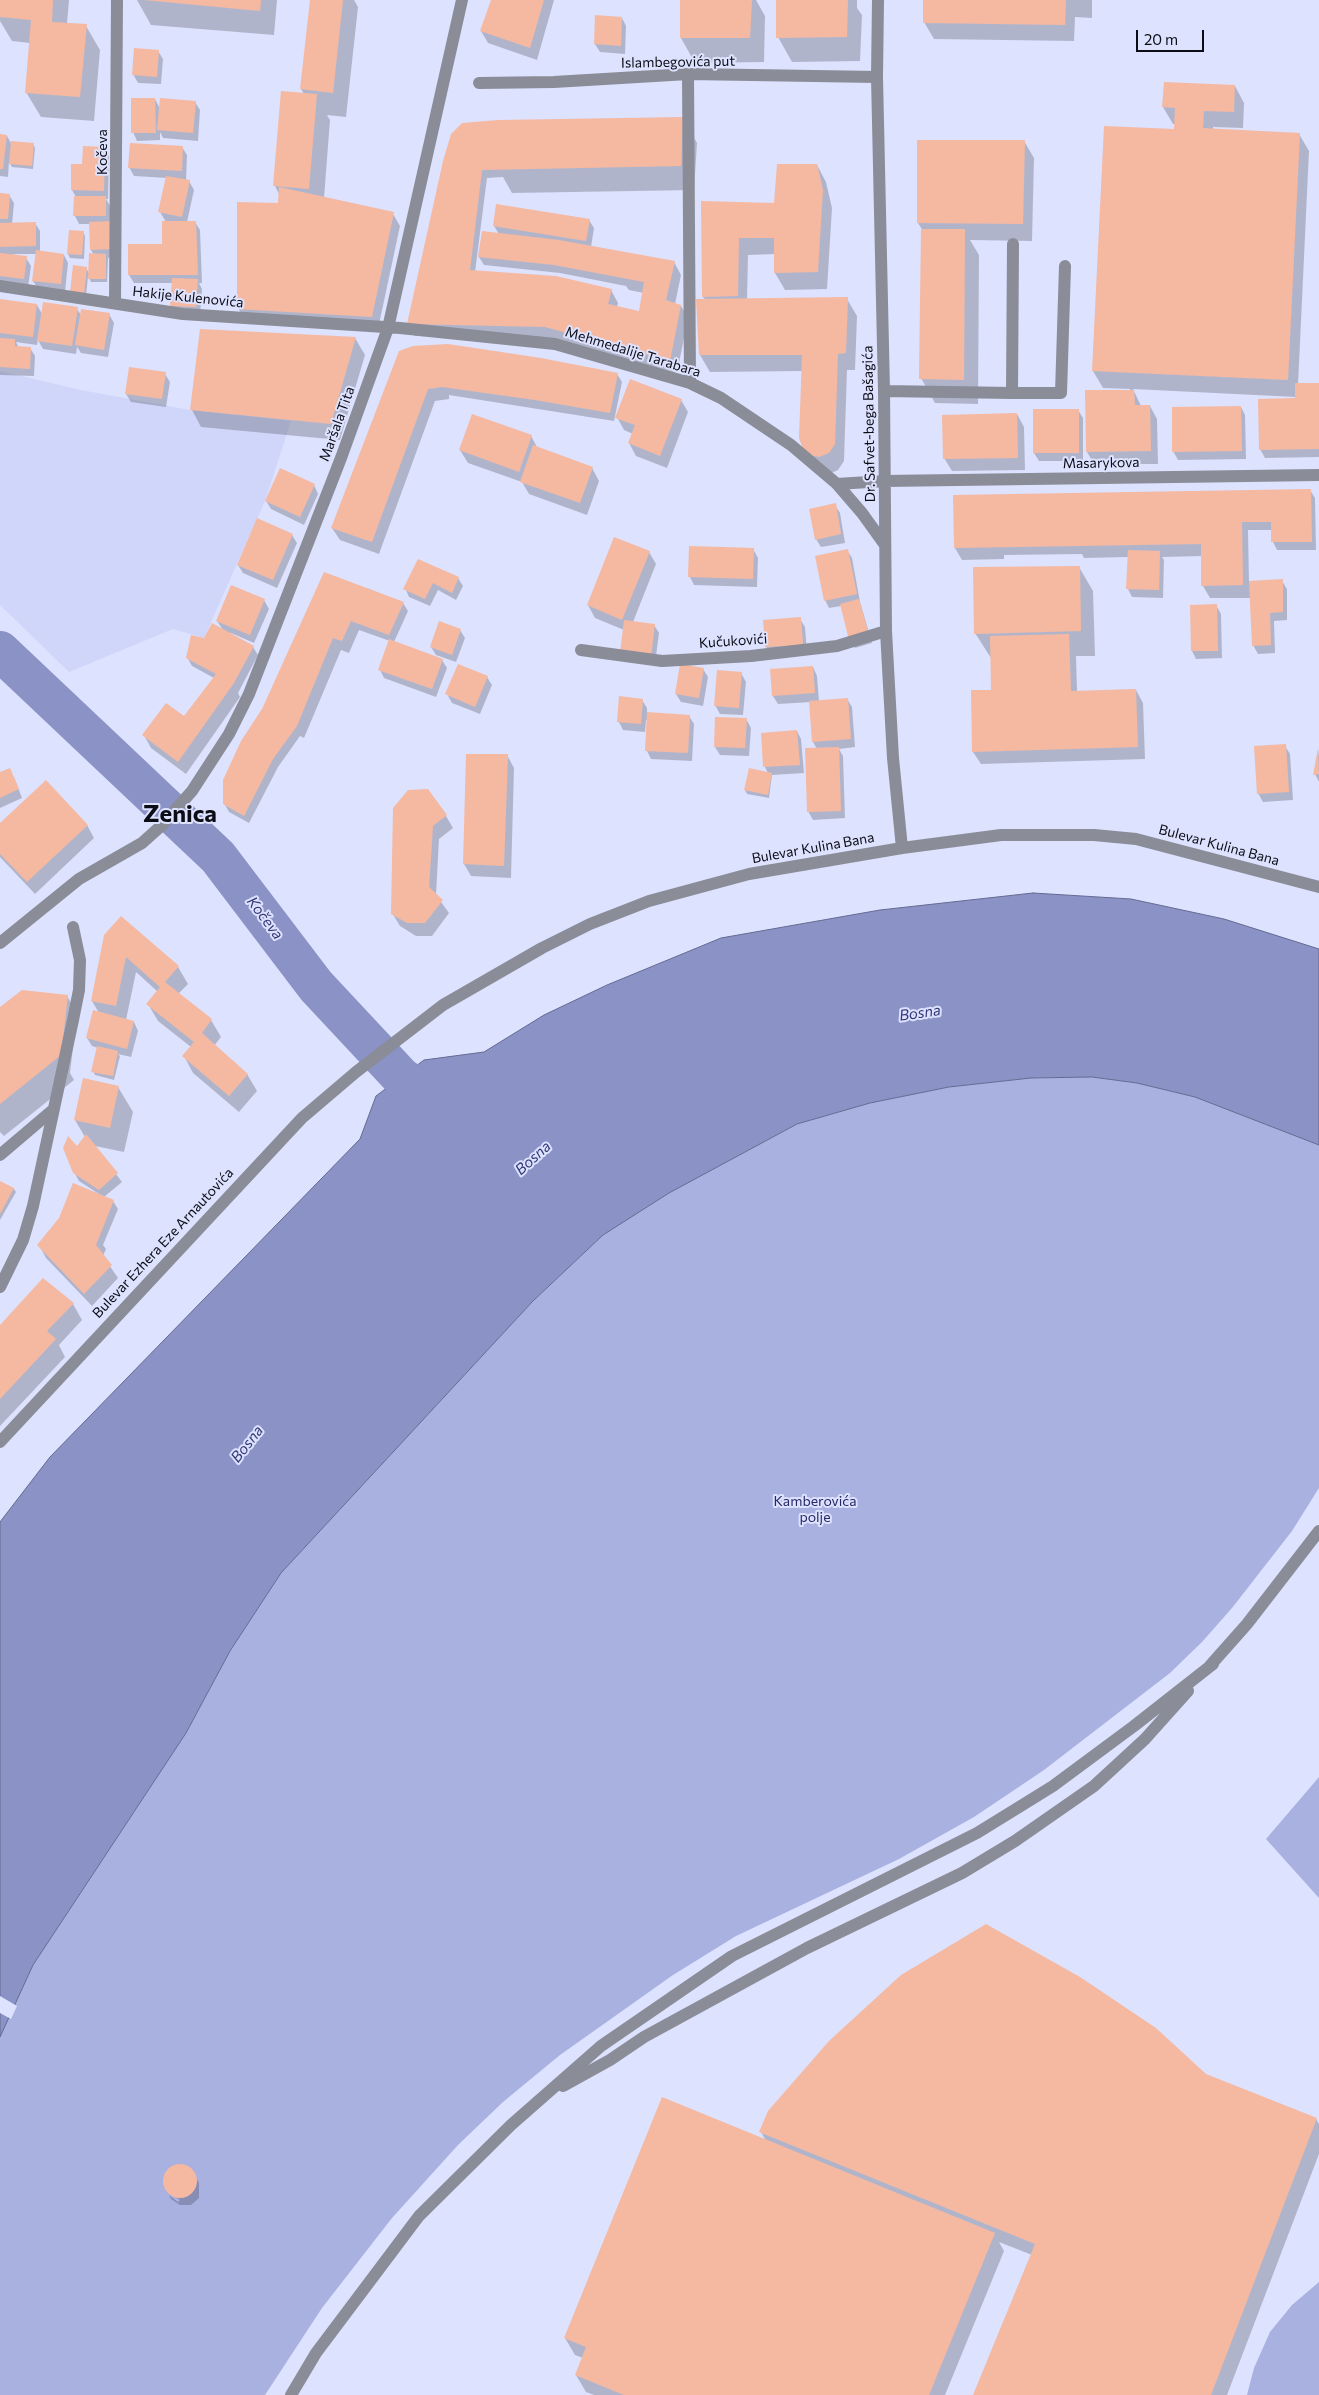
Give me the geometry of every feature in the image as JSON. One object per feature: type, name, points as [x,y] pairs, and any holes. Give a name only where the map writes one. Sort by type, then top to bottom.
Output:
[{"type":"street","name":"Kočeva","points":[[116,303],[117,0]]},
{"type":"street","name":"Maršala Tita","points":[[0,943],[79,879],[142,843],[161,826],[192,791],[229,734],[249,694],[341,458],[388,328],[462,0]]},
{"type":"street","name":"Dr. Safvet-bega Bašagića","points":[[878,0],[877,78],[884,392],[886,631],[893,758],[902,848]]},
{"type":"street","name":"Islambegovića put","points":[[479,83],[554,82],[688,74],[877,78]]},
{"type":"street","points":[[688,74],[690,383]]},
{"type":"street","points":[[1012,393],[1013,244]]},
{"type":"street","points":[[884,392],[1061,393],[1065,266]]},
{"type":"street","name":"Hakije Kulenovića","points":[[0,286],[183,314],[373,326]]},
{"type":"street","name":"Mehmedalije Tarabara","points":[[373,326],[555,344],[690,383],[721,398],[791,445],[837,484],[862,513],[884,545]]},
{"type":"street","name":"Masarykova","points":[[884,481],[1319,475]]},
{"type":"street","points":[[837,484],[884,481]]},
{"type":"street","name":"Kučukovići","points":[[581,650],[662,661],[751,656],[837,646],[886,631]]},
{"type":"street","name":"Bulevar Kulina Bana","points":[[356,1072],[443,1005],[542,948],[590,924],[649,901],[749,874],[902,848],[1001,835],[1094,835],[1136,839],[1319,887]]},
{"type":"street","points":[[0,1287],[23,1240],[33,1206],[79,990],[80,960],[73,927]]},
{"type":"street","name":"Bulevar Ezhera Eze Arnautovića","points":[[0,1442],[289,1131],[356,1072]]},
{"type":"street","points":[[0,1155],[54,1109]]},
{"type":"street","points":[[511,2125],[565,2085],[610,2060],[644,2037],[807,1948],[962,1873],[1042,1824],[1094,1786],[1145,1739],[1213,1664],[1319,1532]]},
{"type":"street","points":[[291,2395],[316,2353],[419,2216],[511,2125],[601,2046],[732,1956],[977,1833],[1053,1786],[1213,1664]]},
{"type":"shaded area","points":[[0,371],[81,390],[190,410],[291,421],[265,501],[204,638],[173,629],[69,672],[0,605]]},
{"type":"green space","name":"Kamberovića polje","points":[[1092,1077],[1137,1083],[1195,1097],[1319,1145],[1319,1488],[1292,1531],[1232,1608],[1202,1642],[1170,1673],[1044,1770],[974,1817],[899,1859],[736,1936],[673,1975],[560,2055],[503,2102],[458,2145],[392,2218],[322,2308],[265,2395],[0,2395],[0,2037],[33,1965],[186,1733],[230,1651],[281,1573],[533,1301],[603,1235],[669,1193],[797,1124],[870,1103],[949,1087],[1031,1078]]},
{"type":"green space","points":[[1319,1777],[1319,1898],[1266,1839]]},
{"type":"green space","points":[[1319,2282],[1319,2395],[1247,2395],[1254,2368],[1270,2332],[1292,2305]]},
{"type":"water","name":"Bosna","points":[[1033,893],[1131,899],[1224,919],[1319,949],[1319,1145],[1195,1097],[1137,1083],[1092,1077],[1031,1078],[949,1087],[870,1103],[797,1124],[669,1193],[603,1235],[533,1301],[281,1573],[230,1651],[186,1733],[33,1965],[0,2037],[0,1522],[50,1457],[360,1139],[376,1096],[424,1060],[484,1052],[544,1015],[607,985],[721,938],[880,910]]},
{"type":"pier","points":[[0,1996],[17,2006],[11,2019],[0,2013]]},
{"type":"building","points":[[0,0],[53,0],[52,22],[87,24],[80,97],[25,93],[31,20],[0,17]]},
{"type":"building","points":[[144,0],[261,0],[260,11]]},
{"type":"building","points":[[310,0],[343,0],[333,93],[300,89]]},
{"type":"building","points":[[491,0],[544,0],[530,48],[480,31]]},
{"type":"building","points":[[680,0],[752,0],[750,38],[680,38]]},
{"type":"building","points":[[776,0],[848,0],[847,37],[776,38]]},
{"type":"building","points":[[923,0],[1066,0],[1065,25],[923,23]]},
{"type":"building","points":[[595,15],[622,17],[621,46],[594,44]]},
{"type":"building","points":[[134,48],[159,50],[157,77],[132,75]]},
{"type":"building","points":[[1164,82],[1235,85],[1234,112],[1204,111],[1203,128],[1300,133],[1288,380],[1092,371],[1104,126],[1174,129],[1175,108],[1162,107]]},
{"type":"building","points":[[281,91],[317,94],[309,189],[273,186]]},
{"type":"building","points":[[131,98],[155,98],[156,133],[131,133]]},
{"type":"building","points":[[160,98],[196,101],[193,133],[157,130]]},
{"type":"building","points":[[683,117],[681,166],[482,170],[470,270],[556,276],[612,289],[608,304],[639,311],[644,282],[554,265],[478,257],[482,231],[559,240],[675,261],[666,300],[681,305],[670,361],[545,327],[407,324],[443,161],[451,134],[462,123],[498,120]]},
{"type":"building","points":[[0,134],[7,135],[3,169],[0,169]]},
{"type":"building","points":[[917,140],[1025,140],[1023,224],[917,223]]},
{"type":"building","points":[[11,141],[34,143],[32,166],[9,164]]},
{"type":"building","points":[[130,143],[183,146],[182,171],[128,168]]},
{"type":"building","points":[[83,146],[105,147],[104,191],[71,190],[71,164],[82,164]]},
{"type":"building","points":[[777,164],[817,164],[823,190],[818,272],[774,273],[774,238],[739,238],[738,296],[702,297],[701,201],[774,203]]},
{"type":"building","points":[[166,176],[190,180],[182,217],[158,212]]},
{"type":"building","points":[[279,187],[394,212],[372,317],[237,309],[237,202],[278,203]]},
{"type":"building","points":[[0,193],[10,194],[8,219],[0,219]]},
{"type":"building","points":[[74,196],[106,196],[106,216],[73,216]]},
{"type":"building","points":[[496,204],[590,219],[586,241],[493,226]]},
{"type":"building","points":[[112,221],[113,249],[90,250],[89,222]]},
{"type":"building","points":[[162,221],[196,221],[198,275],[128,275],[128,244],[162,244]]},
{"type":"building","points":[[36,222],[36,246],[0,247],[0,223]]},
{"type":"building","points":[[921,229],[965,229],[964,380],[919,379]]},
{"type":"building","points":[[69,230],[84,231],[82,255],[67,254]]},
{"type":"building","points":[[36,250],[64,254],[61,284],[32,281]]},
{"type":"building","points":[[0,253],[27,256],[24,279],[0,276]]},
{"type":"building","points":[[89,253],[106,254],[106,279],[88,279]]},
{"type":"building","points":[[73,265],[87,267],[84,294],[70,293]]},
{"type":"building","points":[[172,278],[198,279],[196,307],[170,306]]},
{"type":"building","points":[[848,297],[846,353],[838,354],[835,444],[829,453],[819,457],[810,455],[803,449],[799,438],[802,355],[699,355],[696,299]]},
{"type":"building","points":[[0,299],[37,304],[33,337],[0,333]]},
{"type":"building","points":[[43,302],[78,307],[72,346],[37,341]]},
{"type":"building","points":[[81,309],[110,313],[104,350],[75,345]]},
{"type":"building","points":[[200,329],[356,337],[331,424],[190,410]]},
{"type":"building","points":[[0,338],[15,339],[15,346],[31,347],[30,369],[0,367]]},
{"type":"building","points":[[448,344],[541,358],[618,373],[610,413],[442,387],[428,389],[372,542],[331,528],[399,351],[413,346]]},
{"type":"building","points":[[129,367],[166,372],[162,399],[125,394]]},
{"type":"building","points":[[630,379],[682,399],[660,456],[628,443],[635,425],[615,418]]},
{"type":"building","points":[[1295,383],[1319,383],[1319,449],[1259,450],[1258,399],[1295,398]]},
{"type":"building","points":[[1085,390],[1134,390],[1135,405],[1150,405],[1151,451],[1086,452]]},
{"type":"building","points":[[1241,406],[1242,451],[1172,452],[1172,407]]},
{"type":"building","points":[[1033,409],[1079,409],[1079,453],[1033,453]]},
{"type":"building","points":[[1017,413],[1018,458],[943,459],[942,415]]},
{"type":"building","points":[[472,414],[532,435],[519,472],[459,450]]},
{"type":"building","points":[[533,445],[593,467],[580,503],[520,482]]},
{"type":"building","points":[[280,468],[315,484],[300,517],[265,501]]},
{"type":"building","points":[[1311,489],[1312,542],[1271,542],[1271,522],[1242,522],[1243,585],[1201,586],[1201,544],[954,548],[953,495]]},
{"type":"building","points":[[836,503],[841,534],[815,540],[809,509]]},
{"type":"building","points":[[257,518],[293,534],[273,580],[237,565]]},
{"type":"building","points":[[614,537],[650,551],[622,620],[587,605]]},
{"type":"building","points":[[689,546],[754,548],[753,579],[688,577]]},
{"type":"building","points":[[848,549],[857,594],[824,601],[815,556]]},
{"type":"building","points":[[1128,550],[1160,551],[1159,590],[1126,589]]},
{"type":"building","points":[[418,559],[459,577],[452,593],[433,583],[425,599],[403,589]]},
{"type":"building","points":[[1080,566],[1081,631],[974,634],[973,567]]},
{"type":"building","points":[[324,572],[404,602],[389,635],[351,621],[342,641],[333,638],[297,726],[273,759],[244,816],[223,804],[223,780],[241,741],[262,709]]},
{"type":"building","points":[[1283,579],[1283,612],[1270,613],[1271,645],[1252,646],[1249,581]]},
{"type":"building","points":[[231,585],[265,599],[250,635],[216,621]]},
{"type":"building","points":[[859,599],[869,635],[849,640],[840,604]]},
{"type":"building","points":[[1217,604],[1218,651],[1191,651],[1190,605]]},
{"type":"building","points":[[801,617],[803,645],[765,647],[763,620]]},
{"type":"building","points":[[624,620],[655,624],[651,657],[620,653]]},
{"type":"building","points":[[439,621],[461,629],[452,655],[430,647]]},
{"type":"building","points":[[212,623],[254,646],[234,683],[178,762],[142,735],[166,703],[184,716],[216,674],[186,658],[191,635],[204,638]]},
{"type":"building","points":[[1069,634],[1071,691],[1136,689],[1138,747],[972,752],[971,690],[991,690],[990,636]]},
{"type":"building","points":[[389,639],[443,659],[432,689],[378,670]]},
{"type":"building","points":[[458,664],[488,676],[475,707],[445,694]]},
{"type":"building","points":[[680,664],[704,668],[699,698],[675,694]]},
{"type":"building","points":[[813,666],[815,693],[772,696],[770,669]]},
{"type":"building","points":[[717,670],[742,672],[739,708],[714,706]]},
{"type":"building","points":[[619,696],[643,699],[641,724],[617,722]]},
{"type":"building","points":[[848,698],[851,739],[812,742],[809,701]]},
{"type":"building","points":[[647,712],[690,715],[688,753],[645,751]]},
{"type":"building","points":[[715,717],[747,718],[745,748],[714,747]]},
{"type":"building","points":[[797,730],[800,765],[763,767],[761,733]]},
{"type":"building","points":[[1286,744],[1289,792],[1257,794],[1254,746]]},
{"type":"building","points":[[839,747],[841,811],[807,812],[805,748]]},
{"type":"building","points":[[1318,748],[1319,774],[1313,775]]},
{"type":"building","points":[[466,754],[508,754],[504,866],[463,864]]},
{"type":"building","points":[[10,768],[19,789],[0,798],[0,772]]},
{"type":"building","points":[[749,768],[772,773],[768,795],[744,790]]},
{"type":"building","points":[[46,780],[88,825],[27,882],[0,854],[0,823]]},
{"type":"building","points":[[428,789],[447,815],[433,826],[429,887],[443,900],[425,923],[407,923],[391,914],[393,808],[408,790]]},
{"type":"building","points":[[121,916],[179,966],[165,982],[212,1019],[202,1033],[248,1074],[229,1096],[182,1056],[194,1042],[146,1004],[160,987],[126,957],[116,1006],[91,1001],[104,935]]},
{"type":"building","points":[[22,990],[68,995],[61,1055],[0,1104],[0,1007]]},
{"type":"building","points":[[93,1010],[134,1021],[127,1049],[86,1038]]},
{"type":"building","points":[[97,1046],[118,1051],[113,1076],[91,1072]]},
{"type":"building","points":[[83,1078],[119,1086],[110,1128],[74,1120]]},
{"type":"building","points":[[86,1134],[118,1173],[99,1190],[73,1173],[63,1148],[68,1136],[77,1146]]},
{"type":"building","points":[[0,1181],[14,1188],[0,1214]]},
{"type":"building","points":[[73,1183],[114,1200],[96,1245],[112,1265],[84,1294],[37,1245],[59,1218]]},
{"type":"building","points":[[43,1278],[74,1303],[47,1331],[56,1339],[0,1399],[0,1325]]},
{"type":"building","points":[[986,1924],[1080,1977],[1156,2028],[1206,2074],[1317,2118],[1211,2395],[973,2395],[1035,2244],[759,2132],[768,2111],[829,2041],[901,1975]]},
{"type":"building","points":[[662,2097],[995,2233],[929,2395],[624,2395],[575,2375],[586,2347],[564,2338]]},
{"type":"building","points":[[180,2164],[187,2165],[192,2169],[196,2174],[196,2188],[192,2193],[187,2197],[180,2198],[173,2197],[168,2193],[164,2188],[163,2181],[164,2174],[168,2169],[173,2165]]},
{"type":"waterway","name":"Kočeva","points":[[0,651],[218,857],[316,986],[401,1077],[446,1108]]},
{"type":"district","name":"Zenica","points":[[180,814]]}]
